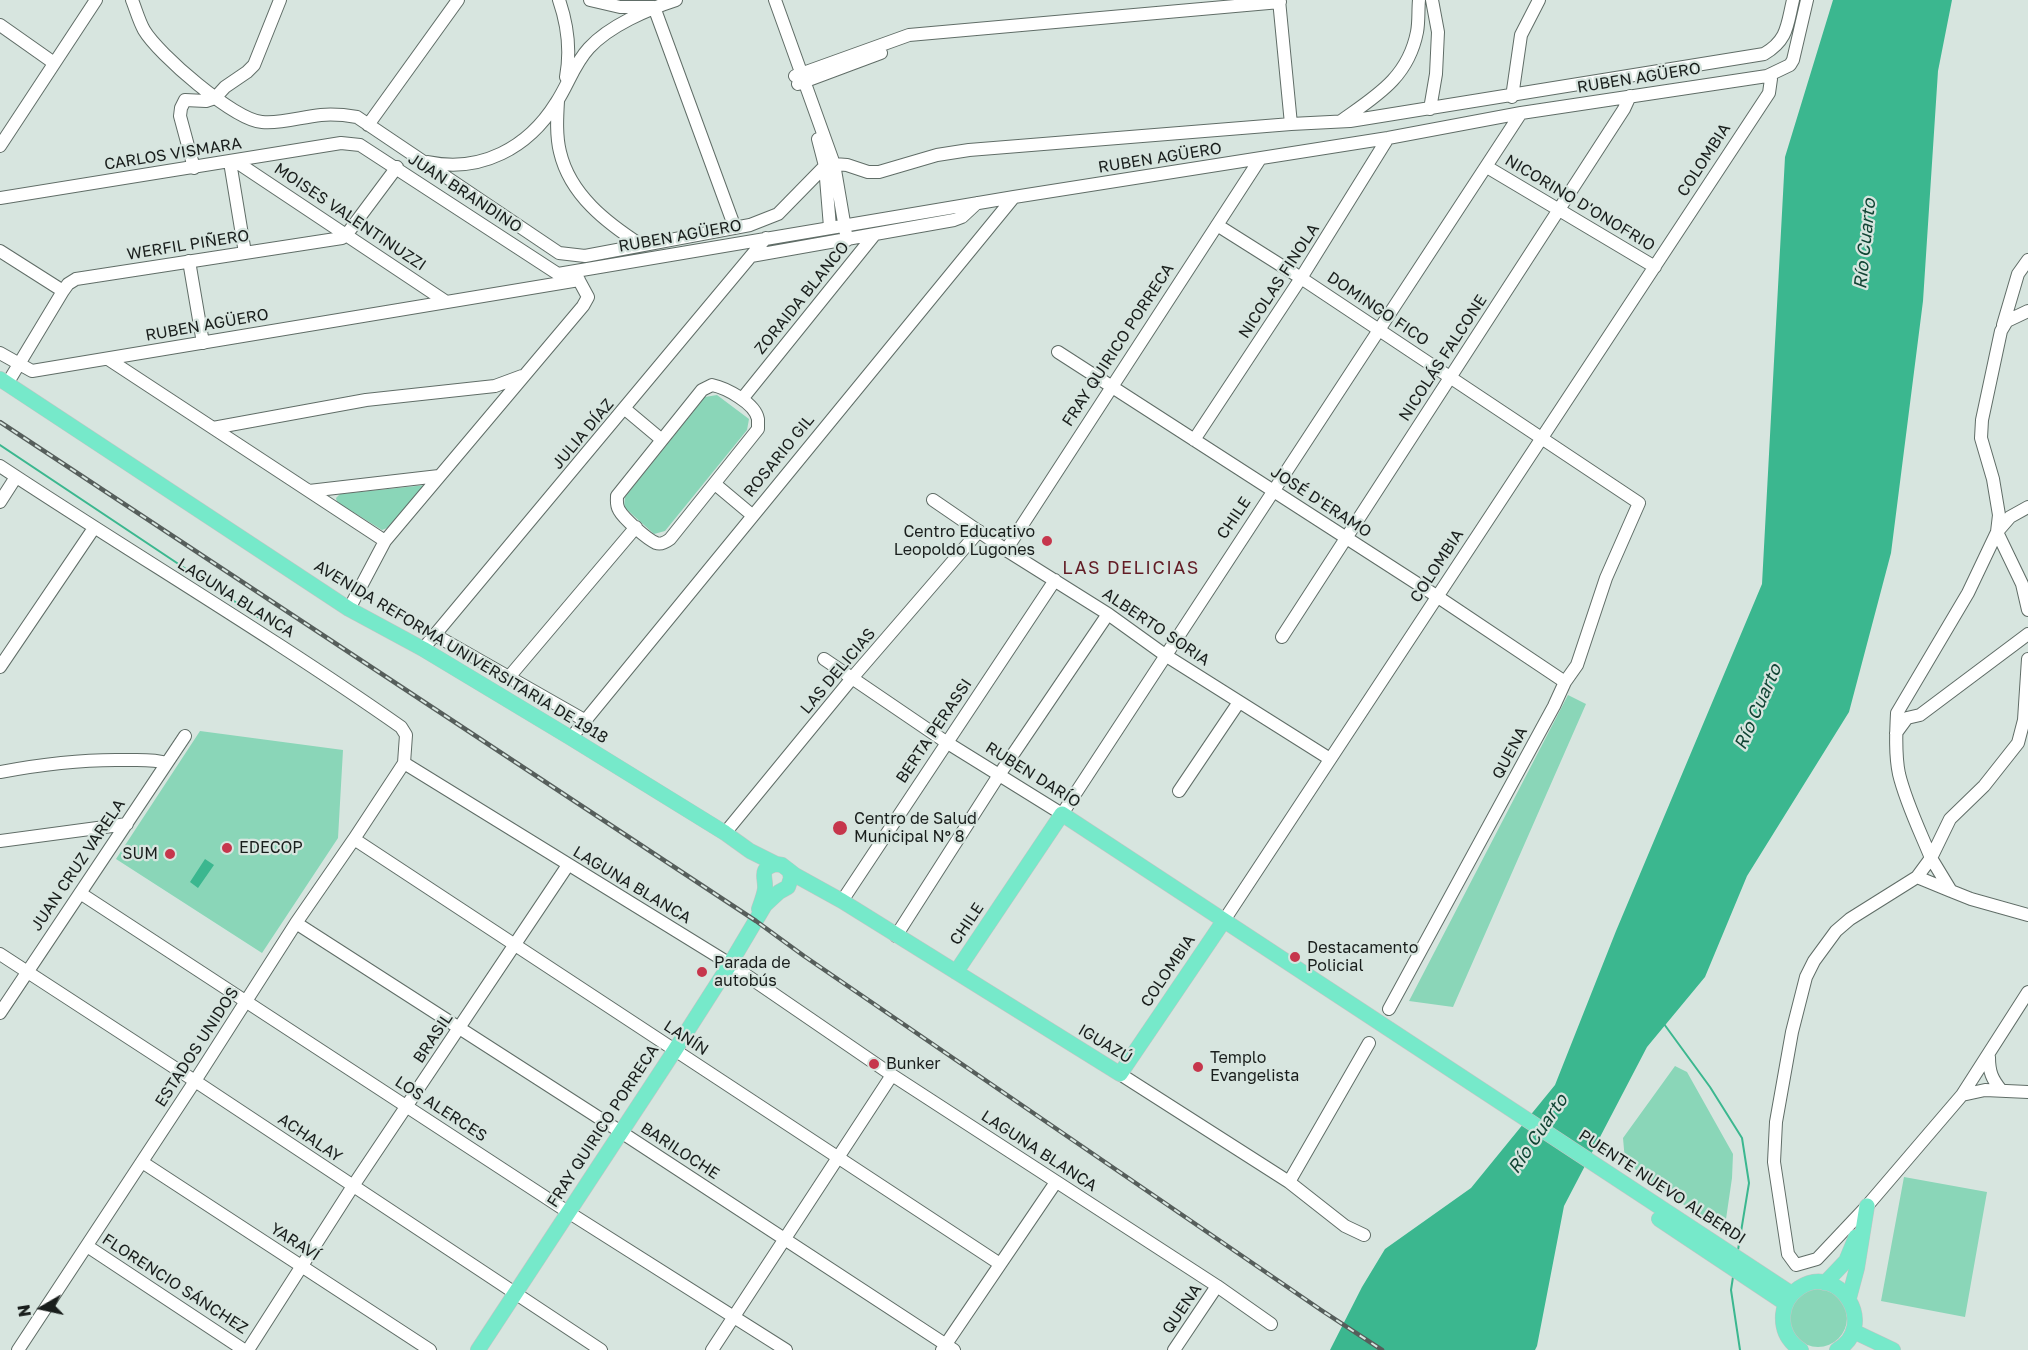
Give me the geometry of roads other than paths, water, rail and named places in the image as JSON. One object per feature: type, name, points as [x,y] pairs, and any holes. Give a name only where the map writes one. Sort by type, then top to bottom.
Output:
[{"type":"main road","name":"AVENIDA REFORMA UNIVERSITARIA DE 1918","points":[[4,382],[349,609],[572,738],[725,833]]},
{"type":"main road","name":"RUBEN DARÍO","points":[[1062,814],[1223,922],[1236,934],[1421,1055]]},
{"type":"main road","name":"CHILE","points":[[956,972],[1062,814]]},
{"type":"main road","points":[[725,833],[750,852],[777,879]]},
{"type":"main road","name":"IGUAZÚ","points":[[777,879],[822,889],[1120,1074]]},
{"type":"main road","name":"FRAY QUIRICO PORRECA","points":[[478,1350],[730,964],[756,921],[777,879]]},
{"type":"main road","name":"COLOMBIA","points":[[1120,1074],[1223,922]]},
{"type":"main road","name":"PUENTE NUEVO ALBERDI","points":[[1421,1055],[1789,1298]]},
{"type":"main road","points":[[1825,1283],[1846,1261],[1867,1206]]},
{"type":"main road","points":[[1849,1298],[1857,1268],[1867,1206]]},
{"type":"main road","points":[[1783,1350],[1785,1334],[1782,1323],[1789,1298],[1801,1287],[1812,1283],[1834,1286],[1849,1298],[1855,1315],[1846,1341]]},
{"type":"main road","points":[[1785,1334],[1801,1350]]},
{"type":"main road","points":[[1846,1341],[1867,1350]]},
{"type":"main road","points":[[1846,1341],[1893,1350]]},
{"type":"street","points":[[0,146],[96,0]]},
{"type":"street","points":[[132,0],[145,31],[177,67],[215,98],[251,119],[273,122],[322,115],[357,117],[559,253],[585,256],[759,222],[778,214],[829,165],[847,165],[868,172],[879,172],[937,155],[962,151],[1291,124],[1350,122],[1764,54],[1776,47],[1784,36],[1793,0]]},
{"type":"street","points":[[194,168],[180,116],[185,100],[206,101],[215,98],[225,87],[248,72],[254,65],[280,0]]},
{"type":"street","points":[[368,125],[458,0]]},
{"type":"street","points":[[559,0],[569,45],[569,59],[557,125],[560,153],[576,188],[597,214],[641,245]]},
{"type":"street","points":[[590,0],[620,7],[654,7]]},
{"type":"street","points":[[421,160],[449,166],[476,163],[500,154],[531,135],[544,122],[589,47],[616,27],[654,7],[676,0]]},
{"type":"street","points":[[767,0],[800,79]]},
{"type":"street","points":[[775,0],[816,132],[829,165],[847,240]]},
{"type":"street","points":[[1341,121],[1379,94],[1405,66],[1417,32],[1419,0]]},
{"type":"street","points":[[1430,109],[1436,74],[1438,32],[1432,0]]},
{"type":"street","points":[[1512,97],[1521,35],[1539,0]]},
{"type":"street","points":[[1767,76],[1790,65],[1793,60],[1807,0]]},
{"type":"street","points":[[800,79],[911,42],[1280,4],[1291,124]]},
{"type":"street","points":[[654,7],[735,228]]},
{"type":"street","points":[[0,26],[54,63]]},
{"type":"street","name":"RUBEN AGÜERO","points":[[19,365],[32,371],[445,301],[544,287],[576,275],[766,238],[1014,196],[1388,138],[1521,113],[1767,76]]},
{"type":"street","name":"COLOMBIA","points":[[1223,922],[1769,93],[1771,79],[1767,76]]},
{"type":"street","name":"NICOLÁS FALCONE","points":[[1282,637],[1561,210],[1630,96]]},
{"type":"street","name":"CHILE","points":[[1062,814],[1521,113]]},
{"type":"street","name":"NICOLAS FINOLA","points":[[1194,440],[1301,278],[1388,138]]},
{"type":"street","name":"CARLOS VISMARA","points":[[0,198],[352,143]]},
{"type":"street","name":"JUAN BRANDINO","points":[[352,143],[360,145],[397,167],[558,274]]},
{"type":"street","name":"FRAY QUIRICO PORRECA","points":[[1006,550],[1260,159]]},
{"type":"street","points":[[233,161],[245,253]]},
{"type":"street","name":"MOISES VALENTINUZZI","points":[[233,161],[347,234],[445,301]]},
{"type":"street","points":[[829,165],[830,227]]},
{"type":"street","points":[[347,234],[397,167]]},
{"type":"street","name":"NICORINO D'ONOFRIO","points":[[1487,167],[1655,267]]},
{"type":"street","name":"ROSARIO GIL","points":[[572,738],[1014,196]]},
{"type":"street","points":[[751,256],[954,220],[962,217],[978,202]]},
{"type":"street","name":"ZORAIDA BLANCO","points":[[742,399],[888,217]]},
{"type":"street","name":"DOMINGO FICO","points":[[1217,225],[1301,278],[1639,503]]},
{"type":"street","name":"WERFIL PIÑERO","points":[[63,291],[76,279],[342,238],[347,234]]},
{"type":"street","name":"JULIA DÍAZ","points":[[423,650],[766,238]]},
{"type":"street","points":[[0,251],[63,291],[19,365],[4,382]]},
{"type":"street","points":[[1951,891],[1931,858],[1911,811],[1899,773],[1897,713],[1968,593],[1997,532],[2000,514],[1982,438],[1982,420],[2001,331],[2018,274],[2028,260]]},
{"type":"street","points":[[189,261],[203,343]]},
{"type":"street","name":"RUBEN AGÜERO","points":[[558,274],[576,275]]},
{"type":"street","points":[[349,609],[385,542],[583,306],[588,297],[576,275]]},
{"type":"street","points":[[2001,331],[2007,321],[2028,311]]},
{"type":"street","name":"JOSÉ D'ERAMO","points":[[1058,352],[1438,597],[1565,682]]},
{"type":"street","points":[[0,353],[19,365]]},
{"type":"street","points":[[108,359],[385,542]]},
{"type":"street","points":[[213,428],[366,400],[495,386],[524,375]]},
{"type":"street","points":[[712,385],[723,387],[742,399],[754,411],[758,419],[758,429],[715,484],[670,539],[664,543],[657,543],[636,527],[616,504],[617,496],[662,440],[702,390],[712,385]]},
{"type":"street","points":[[625,409],[662,440]]},
{"type":"street","name":"LAGUNA BLANCA","points":[[0,466],[320,670],[401,727],[406,735],[404,763],[730,964],[892,1075],[1217,1286],[1271,1324]]},
{"type":"street","points":[[309,490],[440,476]]},
{"type":"street","points":[[0,502],[16,477]]},
{"type":"street","points":[[715,484],[752,516]]},
{"type":"street","name":"ALBERTO SORIA","points":[[933,500],[1006,550],[1108,614],[1165,655],[1330,759]]},
{"type":"street","name":"QUENA","points":[[1389,1009],[1565,682],[1577,665],[1606,578],[1639,503]]},
{"type":"street","points":[[1997,532],[2010,518],[2028,507]]},
{"type":"street","points":[[509,677],[636,527]]},
{"type":"street","points":[[0,667],[94,528]]},
{"type":"street","name":"LAS DELICIAS","points":[[725,833],[853,677],[979,531]]},
{"type":"street","points":[[1997,532],[2022,584],[2028,610]]},
{"type":"street","name":"BERTA PERASSI","points":[[842,901],[1055,580]]},
{"type":"street","points":[[896,936],[999,775],[1108,614]]},
{"type":"street","points":[[1896,733],[1907,718],[1920,715],[2028,634]]},
{"type":"street","points":[[435,635],[586,721]]},
{"type":"street","points":[[2028,658],[2024,720],[2018,743],[1984,786],[1950,819],[1931,858],[1917,877],[1850,919],[1836,931],[1814,961],[1806,977],[1792,1032],[1776,1122],[1774,1162],[1788,1254],[1796,1265],[1817,1259],[1867,1206],[1962,1095],[2028,992]]},
{"type":"street","name":"RUBEN DARÍO","points":[[824,659],[946,742],[1062,814]]},
{"type":"street","points":[[1179,791],[1239,702]]},
{"type":"street","name":"JUAN CRUZ VARELA","points":[[0,1013],[185,736]]},
{"type":"street","points":[[0,772],[36,765],[99,759],[157,760],[167,763]]},
{"type":"street","name":"ESTADOS UNIDOS","points":[[18,1350],[296,923],[404,763]]},
{"type":"street","points":[[0,841],[127,824]]},
{"type":"street","name":"LANÍN","points":[[354,839],[1000,1264]]},
{"type":"street","name":"BRASIL","points":[[246,1350],[568,865]]},
{"type":"street","points":[[1917,877],[1971,899],[2028,915]]},
{"type":"street","name":"LOS ALERCES","points":[[80,893],[568,1212],[786,1350]]},
{"type":"street","name":"BARILOCHE","points":[[296,923],[621,1132],[947,1348]]},
{"type":"street","name":"ACHALAY","points":[[0,954],[601,1350]]},
{"type":"street","points":[[1289,1182],[1369,1044]]},
{"type":"street","points":[[1989,1057],[1989,1071],[1992,1080],[2001,1090]]},
{"type":"street","name":"IGUAZÚ","points":[[1120,1074],[1289,1182],[1345,1226],[1364,1235]]},
{"type":"street","points":[[712,1350],[892,1075]]},
{"type":"street","points":[[1962,1095],[1985,1090],[2028,1092]]},
{"type":"street","name":"YARAVÍ","points":[[142,1162],[430,1350]]},
{"type":"street","points":[[947,1348],[1000,1264],[1056,1182]]},
{"type":"street","name":"FLORENCIO SÁNCHEZ","points":[[87,1246],[246,1350]]},
{"type":"street","name":"QUENA","points":[[1174,1350],[1217,1286]]},
{"type":"water","name":"Río Cuarto","points":[[1833,0],[1952,0],[1938,71],[1923,301],[1891,553],[1849,712],[1747,876],[1705,977],[1647,1047],[1564,1206],[1535,1350],[1330,1350],[1362,1287],[1385,1249],[1471,1188],[1555,1085],[1616,931],[1762,584],[1785,157]]},
{"type":"water","points":[[205,859],[214,865],[198,888],[190,882]]},
{"type":"waterway","points":[[0,445],[261,619]]},
{"type":"waterway","points":[[1664,1024],[1710,1087],[1742,1138],[1749,1183],[1738,1250]]},
{"type":"waterway","points":[[1733,1277],[1731,1290],[1740,1350]]},
{"type":"railway","points":[[0,422],[756,921],[1382,1350]]},
{"type":"place","name":"Centro Educativo Leopoldo Lugones","points":[[1047,541]]},
{"type":"place","name":"Centro de Salud Municipal Nº 8","points":[[840,828]]},
{"type":"place","name":"EDECOP","points":[[227,848]]},
{"type":"place","name":"SUM","points":[[170,854]]},
{"type":"place","name":"Destacamento Policial","points":[[1295,957]]},
{"type":"place","name":"Parada de autobús","points":[[702,972]]},
{"type":"place","name":"Bunker","points":[[874,1064]]},
{"type":"place","name":"Templo Evangelista","points":[[1198,1067]]},
{"type":"district","name":"LAS DELICIAS","points":[[1131,568]]}]
